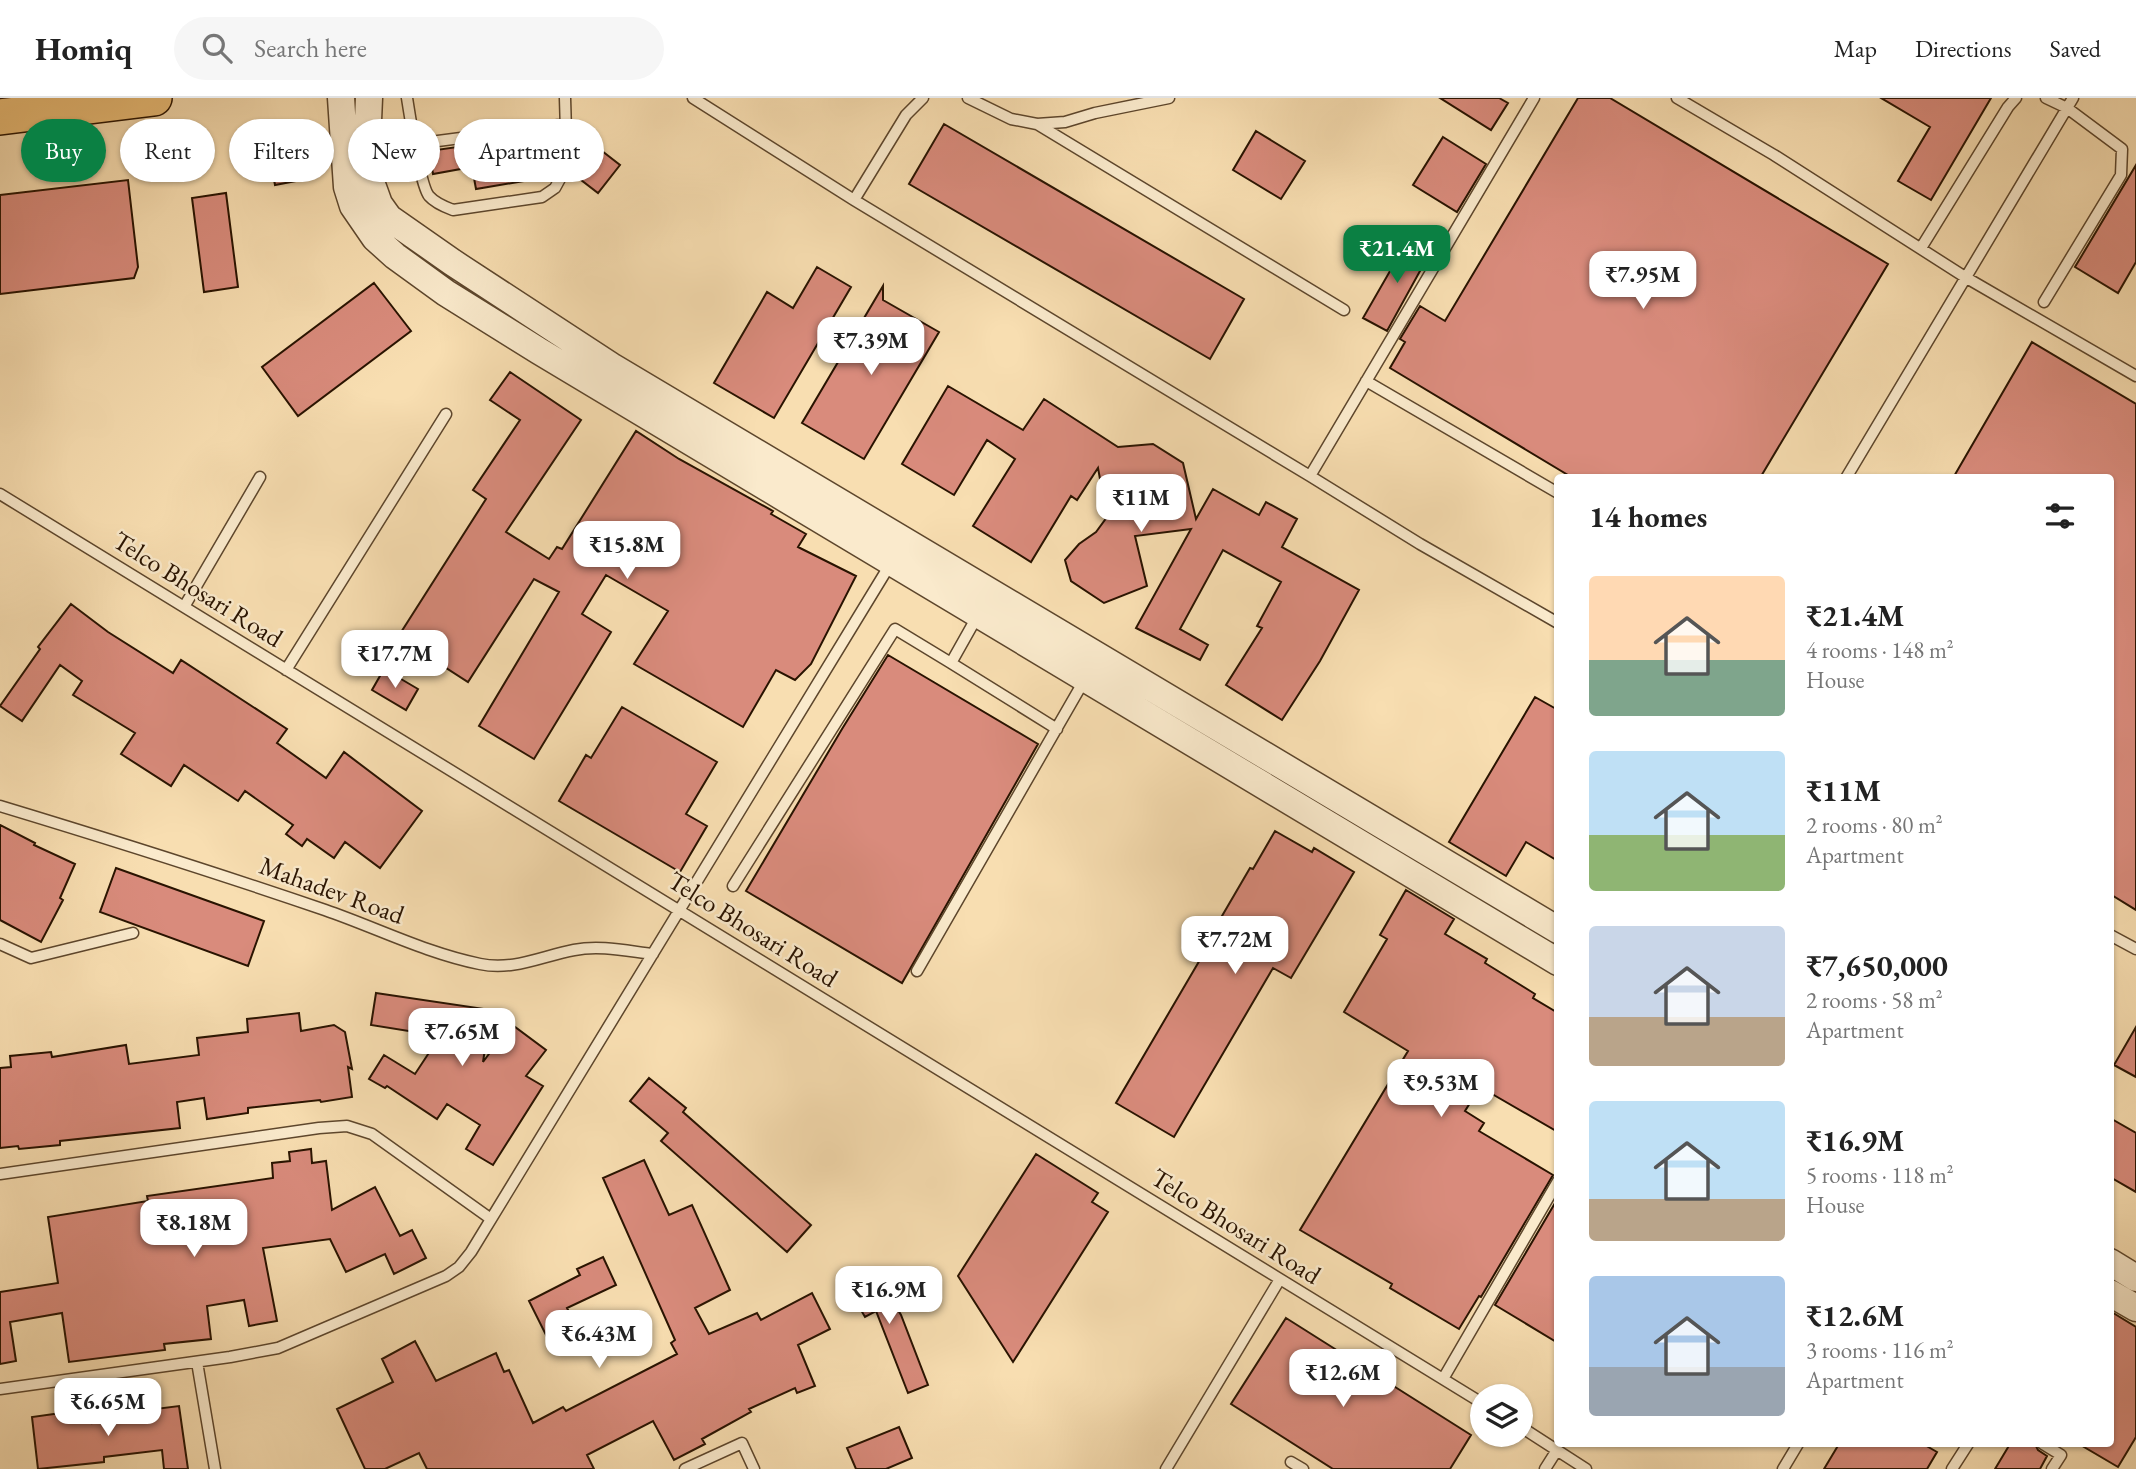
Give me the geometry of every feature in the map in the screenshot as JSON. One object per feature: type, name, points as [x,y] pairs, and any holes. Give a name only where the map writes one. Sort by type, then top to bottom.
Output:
[{"type":"main road","points":[[0,117],[154,98]]},
{"type":"street","points":[[341,98],[346,187],[359,216],[375,238],[395,257],[446,293],[539,351],[1554,960]]},
{"type":"street","points":[[369,98],[367,144],[370,179],[379,204],[389,218],[611,366],[1554,928]]},
{"type":"street","points":[[2114,1264],[2136,1278]]},
{"type":"street","points":[[2114,1295],[2136,1308]]},
{"type":"lane","points":[[407,98],[411,119]]},
{"type":"lane","points":[[565,98],[567,119]]},
{"type":"lane","points":[[693,98],[854,200],[1420,544],[1554,621]]},
{"type":"lane","points":[[854,200],[906,115],[923,98]]},
{"type":"lane","points":[[968,98],[1012,119],[1037,124],[1065,122],[1169,98]]},
{"type":"lane","points":[[1310,476],[1534,98]]},
{"type":"lane","points":[[1677,98],[1774,155],[1965,277],[2136,376]]},
{"type":"lane","points":[[1921,248],[2016,98]]},
{"type":"lane","points":[[2044,302],[2121,175],[2122,149],[2070,103],[2046,98]]},
{"type":"lane","points":[[1848,474],[2070,103]]},
{"type":"lane","points":[[1037,124],[1344,310]]},
{"type":"lane","points":[[425,182],[428,195],[453,210],[542,197],[555,188],[558,182]]},
{"type":"lane","points":[[1366,381],[1554,491]]},
{"type":"lane","points":[[286,670],[446,414]]},
{"type":"lane","points":[[184,607],[260,477]]},
{"type":"lane","name":"Telco Bhosari Road","points":[[0,494],[1470,1396]]},
{"type":"lane","points":[[0,1389],[278,1348],[446,1276],[459,1267],[471,1252],[906,541]]},
{"type":"lane","points":[[951,663],[978,615]]},
{"type":"lane","points":[[733,886],[895,629],[1057,729]]},
{"type":"lane","points":[[917,971],[1085,679]]},
{"type":"lane","name":"Mahadev Road","points":[[0,806],[161,854],[330,912],[436,953],[483,965],[507,967],[586,949],[605,948],[653,954]]},
{"type":"lane","points":[[0,944],[31,958],[133,933]]},
{"type":"lane","points":[[2114,937],[2136,949]]},
{"type":"lane","points":[[0,1174],[347,1126],[372,1134],[491,1219]]},
{"type":"lane","points":[[1443,1379],[1554,1188]]},
{"type":"lane","points":[[1167,1469],[1280,1279]]},
{"type":"lane","points":[[197,1362],[215,1469]]},
{"type":"lane","points":[[1533,1434],[1586,1469]]},
{"type":"lane","points":[[685,1469],[743,1443],[754,1469]]},
{"type":"lane","points":[[1783,1469],[1796,1447]]},
{"type":"lane","points":[[1952,1469],[1966,1447]]},
{"type":"lane","points":[[2048,1447],[2061,1455],[2052,1469]]},
{"type":"lane","points":[[1545,1469],[1558,1450]]},
{"type":"lane","points":[[1291,1462],[1303,1469]]},
{"type":"building","points":[[1440,98],[1499,98],[1508,103],[1491,130]]},
{"type":"building","points":[[1578,98],[1610,98],[1888,264],[1762,474],[1566,474],[1390,368],[1405,342],[1400,339],[1420,306],[1445,321]]},
{"type":"building","points":[[1881,98],[1991,98],[1931,200],[1898,181],[1930,127]]},
{"type":"building","points":[[944,124],[1244,299],[1210,359],[909,184]]},
{"type":"building","points":[[1256,131],[1305,161],[1281,199],[1233,170]]},
{"type":"building","points":[[1443,137],[1486,164],[1457,212],[1413,185]]},
{"type":"building","points":[[454,147],[454,170],[440,173],[440,149]]},
{"type":"building","points":[[604,153],[620,165],[598,193],[584,182],[604,182]]},
{"type":"building","points":[[2136,165],[2136,262],[2118,293],[2075,267]]},
{"type":"building","points":[[128,182],[138,267],[134,278],[0,294],[0,195]]},
{"type":"building","points":[[475,182],[518,182],[476,189]]},
{"type":"building","points":[[226,193],[238,287],[204,292],[192,198]]},
{"type":"building","points":[[1409,238],[1431,251],[1387,331],[1363,318]]},
{"type":"building","points":[[817,267],[851,287],[774,418],[714,383],[767,292],[793,308]]},
{"type":"building","points":[[374,283],[411,331],[298,416],[262,367]]},
{"type":"building","points":[[883,286],[883,300],[939,332],[864,459],[802,423]]},
{"type":"building","points":[[2032,342],[2136,404],[2136,910],[2114,896],[2114,474],[1955,474]]},
{"type":"building","points":[[510,372],[581,420],[506,532],[549,559],[557,547],[562,549],[636,431],[679,459],[773,511],[771,514],[806,534],[798,547],[856,576],[811,664],[795,680],[776,670],[743,727],[634,664],[668,611],[606,575],[582,614],[611,632],[534,759],[479,726],[559,592],[534,579],[468,682],[398,637],[486,499],[473,490],[520,420],[490,400]]},
{"type":"building","points":[[948,386],[1023,430],[1044,399],[1118,447],[1153,444],[1183,463],[1196,519],[1213,489],[1259,515],[1266,502],[1297,519],[1282,547],[1359,590],[1320,661],[1282,720],[1226,685],[1262,628],[1257,626],[1281,582],[1223,550],[1180,629],[1208,645],[1200,660],[1136,628],[1191,529],[1135,536],[1147,586],[1104,603],[1071,581],[1065,560],[1079,544],[1096,532],[1107,517],[1098,468],[1077,500],[1071,496],[1031,562],[973,526],[1015,459],[987,440],[954,495],[902,464]]},
{"type":"building","points":[[71,604],[108,632],[173,673],[181,660],[287,729],[277,743],[326,778],[344,752],[422,811],[380,868],[345,842],[334,858],[307,839],[302,846],[286,834],[293,825],[245,791],[238,801],[184,765],[171,786],[121,754],[135,733],[73,695],[82,681],[60,665],[22,721],[0,706],[40,649],[38,647]]},
{"type":"building","points":[[888,655],[1038,744],[902,983],[746,891]]},
{"type":"building","points":[[384,669],[418,689],[406,710],[372,690]]},
{"type":"building","points":[[1535,697],[1554,708],[1554,859],[1526,842],[1506,876],[1449,842]]},
{"type":"building","points":[[622,707],[717,762],[686,814],[707,826],[680,872],[559,801],[586,755],[591,758]]},
{"type":"building","points":[[0,825],[75,864],[60,898],[63,900],[41,942],[0,920]]},
{"type":"building","points":[[1275,831],[1312,852],[1314,848],[1354,872],[1291,978],[1273,968],[1174,1137],[1116,1103],[1218,929],[1215,928],[1250,868],[1253,869]]},
{"type":"building","points":[[116,868],[264,921],[248,966],[100,912]]},
{"type":"building","points":[[1406,890],[1454,919],[1445,934],[1487,959],[1485,963],[1535,994],[1533,998],[1554,1011],[1554,1130],[1480,1087],[1465,1111],[1484,1123],[1479,1131],[1553,1175],[1481,1297],[1479,1296],[1459,1329],[1390,1288],[1392,1284],[1300,1230],[1408,1051],[1344,1012],[1387,939],[1380,935]]},
{"type":"building","points":[[376,993],[491,1010],[483,1062],[511,1024],[546,1050],[526,1076],[543,1086],[493,1165],[466,1149],[480,1125],[447,1104],[437,1119],[387,1086],[385,1088],[369,1079],[384,1055],[415,1074],[440,1036],[371,1025]]},
{"type":"building","points":[[299,1013],[301,1031],[334,1025],[345,1032],[352,1069],[348,1067],[352,1097],[248,1108],[248,1113],[207,1119],[204,1098],[177,1102],[180,1128],[60,1141],[60,1145],[0,1148],[0,1068],[11,1067],[10,1056],[51,1052],[52,1057],[126,1045],[129,1064],[199,1055],[197,1038],[248,1032],[247,1019]]},
{"type":"building","points":[[2136,1027],[2136,1077],[2114,1065]]},
{"type":"building","points":[[649,1078],[686,1108],[683,1112],[811,1225],[787,1252],[661,1141],[668,1133],[630,1101]]},
{"type":"building","points":[[2114,1120],[2136,1133],[2136,1192],[2114,1179]]},
{"type":"building","points":[[311,1149],[312,1163],[326,1161],[332,1210],[375,1187],[400,1236],[412,1230],[426,1258],[394,1274],[385,1254],[346,1272],[330,1239],[263,1248],[277,1321],[249,1326],[244,1300],[207,1306],[211,1339],[164,1344],[165,1350],[69,1362],[62,1313],[10,1322],[16,1361],[0,1364],[0,1292],[58,1283],[48,1217],[148,1201],[147,1196],[273,1178],[272,1163],[290,1161],[289,1152]]},
{"type":"building","points":[[1036,1154],[1098,1193],[1092,1202],[1108,1212],[1013,1362],[958,1276]]},
{"type":"building","points":[[644,1160],[669,1215],[692,1205],[730,1290],[695,1308],[709,1334],[757,1313],[761,1320],[812,1293],[830,1329],[798,1345],[815,1386],[797,1393],[795,1388],[749,1409],[751,1412],[702,1439],[705,1444],[674,1460],[653,1421],[587,1455],[594,1469],[427,1469],[419,1453],[385,1469],[365,1469],[337,1409],[393,1382],[382,1359],[415,1341],[436,1381],[496,1353],[504,1372],[509,1370],[533,1423],[563,1407],[566,1411],[677,1354],[671,1343],[675,1340],[603,1178]]},
{"type":"building","points":[[1554,1205],[1554,1341],[1495,1305]]},
{"type":"building","points":[[603,1257],[616,1285],[567,1308],[583,1339],[555,1353],[529,1301],[580,1275],[577,1269]]},
{"type":"building","points":[[873,1268],[901,1315],[928,1385],[908,1393],[876,1311],[865,1317],[846,1284]]},
{"type":"building","points":[[2114,1313],[2136,1327],[2136,1437],[2118,1467],[2084,1447],[2114,1447]]},
{"type":"building","points":[[1286,1318],[1470,1437],[1450,1469],[1333,1469],[1231,1404]]},
{"type":"building","points":[[179,1406],[188,1469],[164,1469],[162,1450],[104,1457],[104,1462],[38,1469],[32,1417],[90,1409],[92,1423],[156,1414],[155,1409]]},
{"type":"building","points":[[899,1427],[912,1458],[886,1469],[856,1469],[847,1448]]},
{"type":"building","points":[[1837,1447],[1928,1447],[1937,1452],[1927,1469],[1824,1469]]},
{"type":"building","points":[[2008,1447],[2036,1447],[2047,1456],[2040,1469],[1995,1469]]}]
